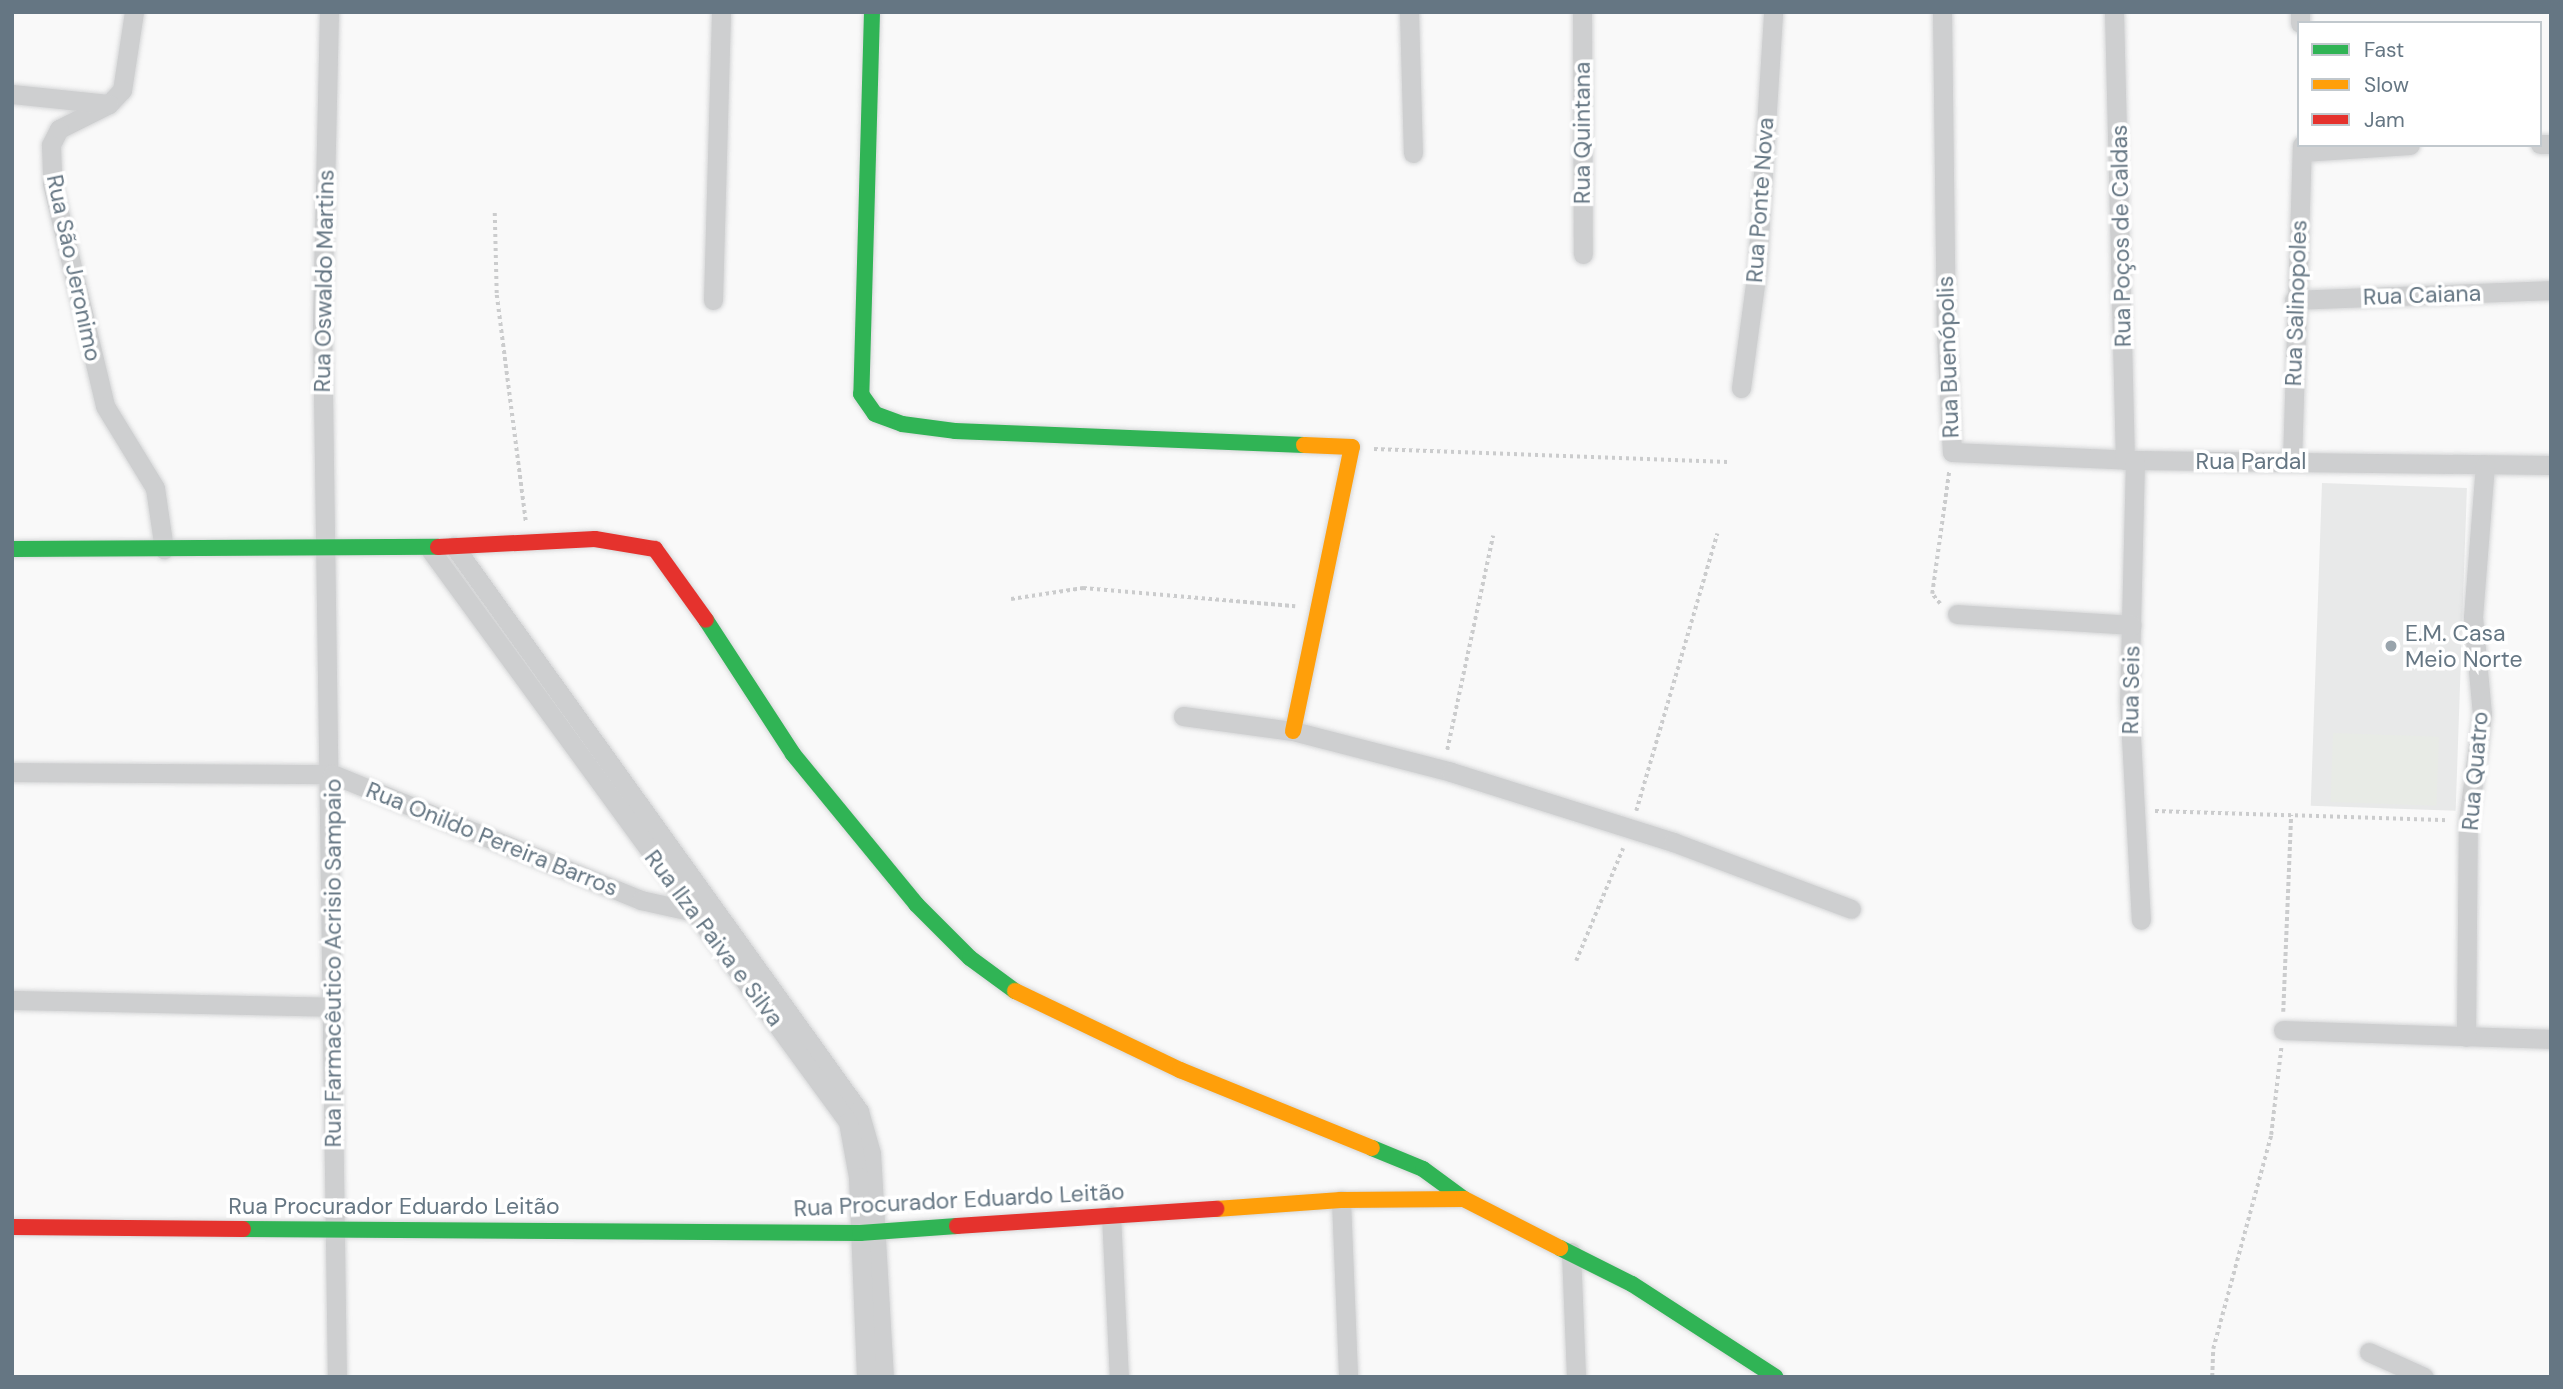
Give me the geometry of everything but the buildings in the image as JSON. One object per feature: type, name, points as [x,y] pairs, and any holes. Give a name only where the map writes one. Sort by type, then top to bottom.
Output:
[{"type":"street","points":[[12,94],[109,104],[126,80],[134,12]]},
{"type":"street","name":"Rua Oswaldo Martins","points":[[328,549],[322,322],[329,12]]},
{"type":"street","points":[[713,300],[721,12]]},
{"type":"street","points":[[872,12],[861,394],[875,414],[902,425],[955,431],[1352,447],[1293,731]]},
{"type":"street","points":[[1409,12],[1413,153]]},
{"type":"street","name":"Rua Quintana","points":[[1582,12],[1583,254]]},
{"type":"street","name":"Rua Ponte Nova","points":[[1741,388],[1754,301],[1773,12]]},
{"type":"street","name":"Rua Buenópolis","points":[[1942,12],[1946,360],[1952,452]]},
{"type":"street","name":"Rua Poços de Caldas","points":[[2114,12],[2130,460]]},
{"type":"street","name":"Rua São Jeronimo","points":[[109,104],[58,129],[51,145],[52,183],[105,406],[155,488],[164,549]]},
{"type":"street","points":[[2302,148],[2338,147]]},
{"type":"street","name":"Rua Salinopoles","points":[[2292,461],[2294,300],[2302,148]]},
{"type":"street","name":"Rua Caiana","points":[[2294,300],[2551,290]]},
{"type":"street","name":"Rua Pardal","points":[[1952,452],[2130,460],[2551,465]]},
{"type":"street","name":"Rua Seis","points":[[2130,460],[2132,810],[2141,920]]},
{"type":"street","name":"Rua Quatro","points":[[2466,1037],[2468,821],[2482,714],[2473,617],[2484,464]]},
{"type":"street","points":[[12,549],[429,548],[528,540],[621,540],[659,551],[793,754],[936,926],[1016,991],[1180,1070],[1423,1169],[1464,1199]]},
{"type":"street","name":"Rua Ilza Paiva e Silva","points":[[454,546],[859,1111],[871,1153],[866,1377]]},
{"type":"street","name":"Rua Ilza Paiva e Silva","points":[[429,548],[848,1122],[868,1232],[884,1377]]},
{"type":"street","name":"Rua Farmacêutico Acrisio Sampaio","points":[[328,549],[337,1377]]},
{"type":"street","points":[[1956,614],[2029,615],[2132,625]]},
{"type":"street","points":[[1183,716],[1293,731],[1443,770],[1631,829],[1851,909]]},
{"type":"street","name":"Rua Onildo Pereira Barros","points":[[12,772],[332,774],[641,900],[719,918]]},
{"type":"street","points":[[12,1000],[333,1007]]},
{"type":"street","points":[[2283,1030],[2551,1039]]},
{"type":"street","name":"Rua Procurador Eduardo Leitão","points":[[12,1227],[868,1232],[1342,1200],[1464,1199],[1570,1252],[1678,1311],[1776,1377]]},
{"type":"street","points":[[1342,1200],[1348,1377]]},
{"type":"street","points":[[1111,1215],[1119,1377]]},
{"type":"street","points":[[1570,1252],[1576,1377]]},
{"type":"street","points":[[2369,1352],[2424,1377]]},
{"type":"path","points":[[495,213],[497,295],[528,540]]},
{"type":"path","points":[[1352,447],[1439,455],[1728,462]]},
{"type":"path","name":"Rua Buenópolis","points":[[1952,452],[1933,594],[1944,608],[1956,614]]},
{"type":"path","points":[[1576,961],[1631,829],[1717,534]]},
{"type":"path","points":[[1443,770],[1493,536]]},
{"type":"path","points":[[1011,599],[1083,588],[1247,598],[1318,609]]},
{"type":"path","points":[[2132,810],[2468,821]]},
{"type":"path","points":[[2212,1377],[2213,1349],[2271,1135],[2283,1030],[2291,815]]},
{"type":"shaded area","name":"E.M. Casa Meio Norte","points":[[2322,483],[2467,488],[2456,811],[2311,806]]},
{"type":"shaded area","points":[[2333,733],[2439,737],[2437,806],[2331,802]]},
{"type":"traffic: fast","points":[[872,12],[861,394],[875,414],[902,424],[955,431],[1304,445]]},
{"type":"traffic: fast","points":[[12,549],[438,547]]},
{"type":"traffic: fast","points":[[706,620],[793,754],[916,904],[970,958],[1015,991]]},
{"type":"traffic: fast","points":[[1372,1148],[1423,1169],[1464,1199]]},
{"type":"traffic: fast","points":[[243,1229],[860,1233],[957,1226]]},
{"type":"traffic: fast","points":[[1560,1248],[1632,1284],[1776,1377]]},
{"type":"traffic: slow","points":[[1293,731],[1352,447],[1304,445]]},
{"type":"traffic: slow","points":[[1015,991],[1180,1070],[1372,1148]]},
{"type":"traffic: slow","points":[[1216,1209],[1341,1200],[1464,1199],[1560,1248]]},
{"type":"traffic: jam","points":[[438,547],[595,539],[655,549],[706,620]]},
{"type":"traffic: jam","points":[[957,1226],[1216,1209]]},
{"type":"traffic: jam","points":[[12,1227],[243,1229]]},
{"type":"place","name":"E.M. Casa Meio Norte","points":[[2391,646]]}]
